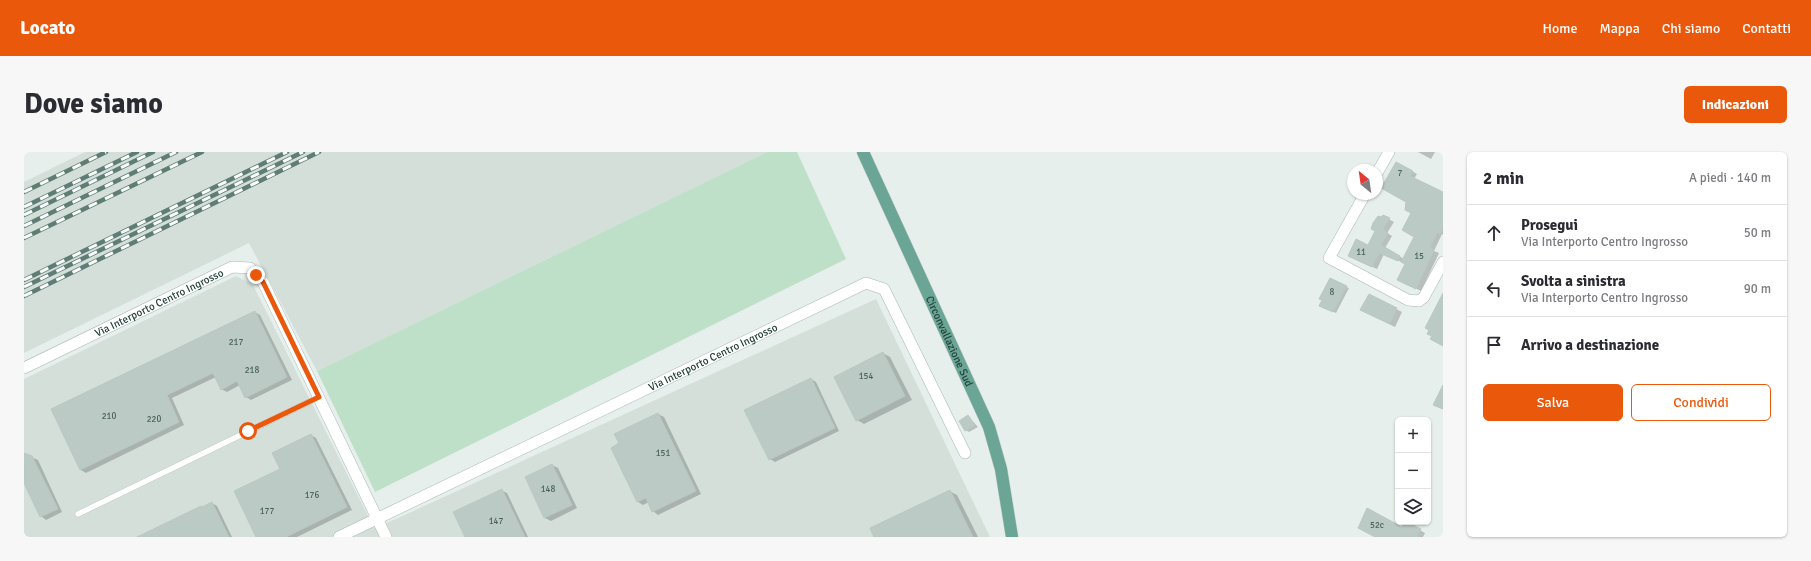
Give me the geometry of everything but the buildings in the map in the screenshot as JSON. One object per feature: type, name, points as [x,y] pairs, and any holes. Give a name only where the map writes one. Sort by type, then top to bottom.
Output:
[{"type":"main road","name":"Circonvallazione Sud","points":[[864,152],[989,427],[1001,469],[1012,537]]},
{"type":"street","points":[[1382,164],[1389,152]]},
{"type":"street","points":[[1362,200],[1329,258],[1408,300],[1419,301],[1424,298],[1443,262]]},
{"type":"street","name":"Via Interporto Centro Ingrosso","points":[[24,368],[232,267],[250,268],[263,282],[386,537]]},
{"type":"street","name":"Via Interporto Centro Ingrosso","points":[[339,537],[866,283],[884,289],[965,454]]},
{"type":"lane","points":[[78,514],[319,397]]},
{"type":"shaded area","points":[[85,152],[767,152],[317,371],[249,243],[24,353],[24,182]]},
{"type":"shaded area","points":[[236,276],[253,285],[374,528],[876,299],[990,537],[24,537],[24,379]]},
{"type":"green space","points":[[767,152],[797,152],[846,259],[375,492],[317,371]]},
{"type":"railway","points":[[24,192],[106,152]]},
{"type":"railway","points":[[24,207],[137,152]]},
{"type":"railway","points":[[24,215],[153,152]]},
{"type":"railway","points":[[24,226],[176,152]]},
{"type":"railway","points":[[24,238],[202,152]]},
{"type":"railway","points":[[24,280],[287,152]]},
{"type":"railway","points":[[24,287],[303,152]]},
{"type":"railway","points":[[24,296],[319,152]]},
{"type":"route","points":[[248,431],[319,397],[263,282],[256,275]]}]
